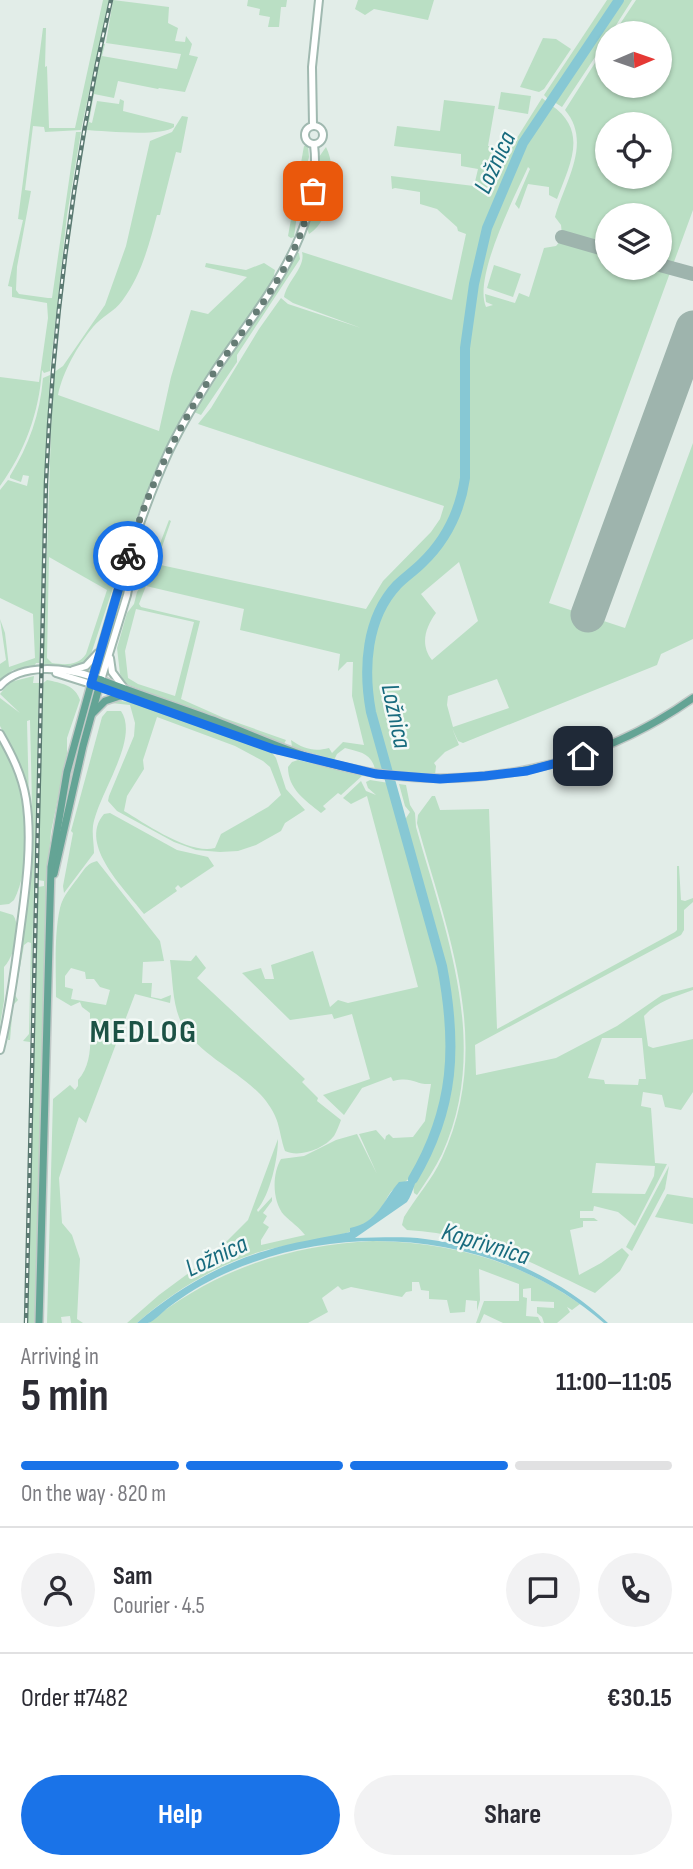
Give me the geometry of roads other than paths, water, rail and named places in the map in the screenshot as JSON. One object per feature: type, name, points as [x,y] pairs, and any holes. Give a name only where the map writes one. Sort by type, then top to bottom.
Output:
[{"type":"main road","points":[[313,125],[312,66],[318,0]]},
{"type":"main road","points":[[313,125],[320,128],[323,134],[320,141],[314,144],[307,141],[304,135],[307,128],[313,125]]},
{"type":"main road","points":[[50,888],[91,717],[101,649],[134,536],[185,421],[217,368],[282,275],[297,247],[313,191],[314,144]]},
{"type":"main road","points":[[39,1323],[53,844],[74,743],[110,652],[127,595],[143,516]]},
{"type":"main road","points":[[0,686],[8,678],[18,674],[69,671],[86,666],[101,649]]},
{"type":"main road","points":[[110,652],[112,672],[124,692]]},
{"type":"main road","points":[[44,671],[96,682]]},
{"type":"main road","points":[[69,671],[273,749],[376,774],[440,779],[501,775],[583,756],[638,732],[693,698]]},
{"type":"main road","points":[[91,717],[105,701],[124,692]]},
{"type":"main road","points":[[0,734],[22,780],[28,840],[21,928],[0,1050]]},
{"type":"water","points":[[415,1169],[422,1169],[407,1202],[355,1238],[425,1239],[499,1257],[546,1278],[608,1323],[604,1323],[563,1293],[518,1270],[471,1253],[421,1244],[371,1241],[320,1245],[271,1256],[202,1285],[151,1322],[137,1323],[181,1290],[231,1263],[276,1248],[350,1232],[350,1228],[374,1216],[399,1182],[408,1181]]},
{"type":"waterway","name":"Ložnica","points":[[413,1179],[427,1153],[445,1101],[449,1076],[450,1023],[442,966],[371,712],[367,679],[369,645],[373,628],[387,598],[438,545],[451,525],[460,502],[465,478],[465,348],[474,284],[487,228],[523,143],[619,0]]},
{"type":"railway","points":[[26,1323],[49,421],[67,240],[86,119],[111,0]]},
{"type":"district","name":"MEDLOG","points":[[144,1031]]},
{"type":"water label","name":"Koprivnica","points":[[486,1243]]}]
